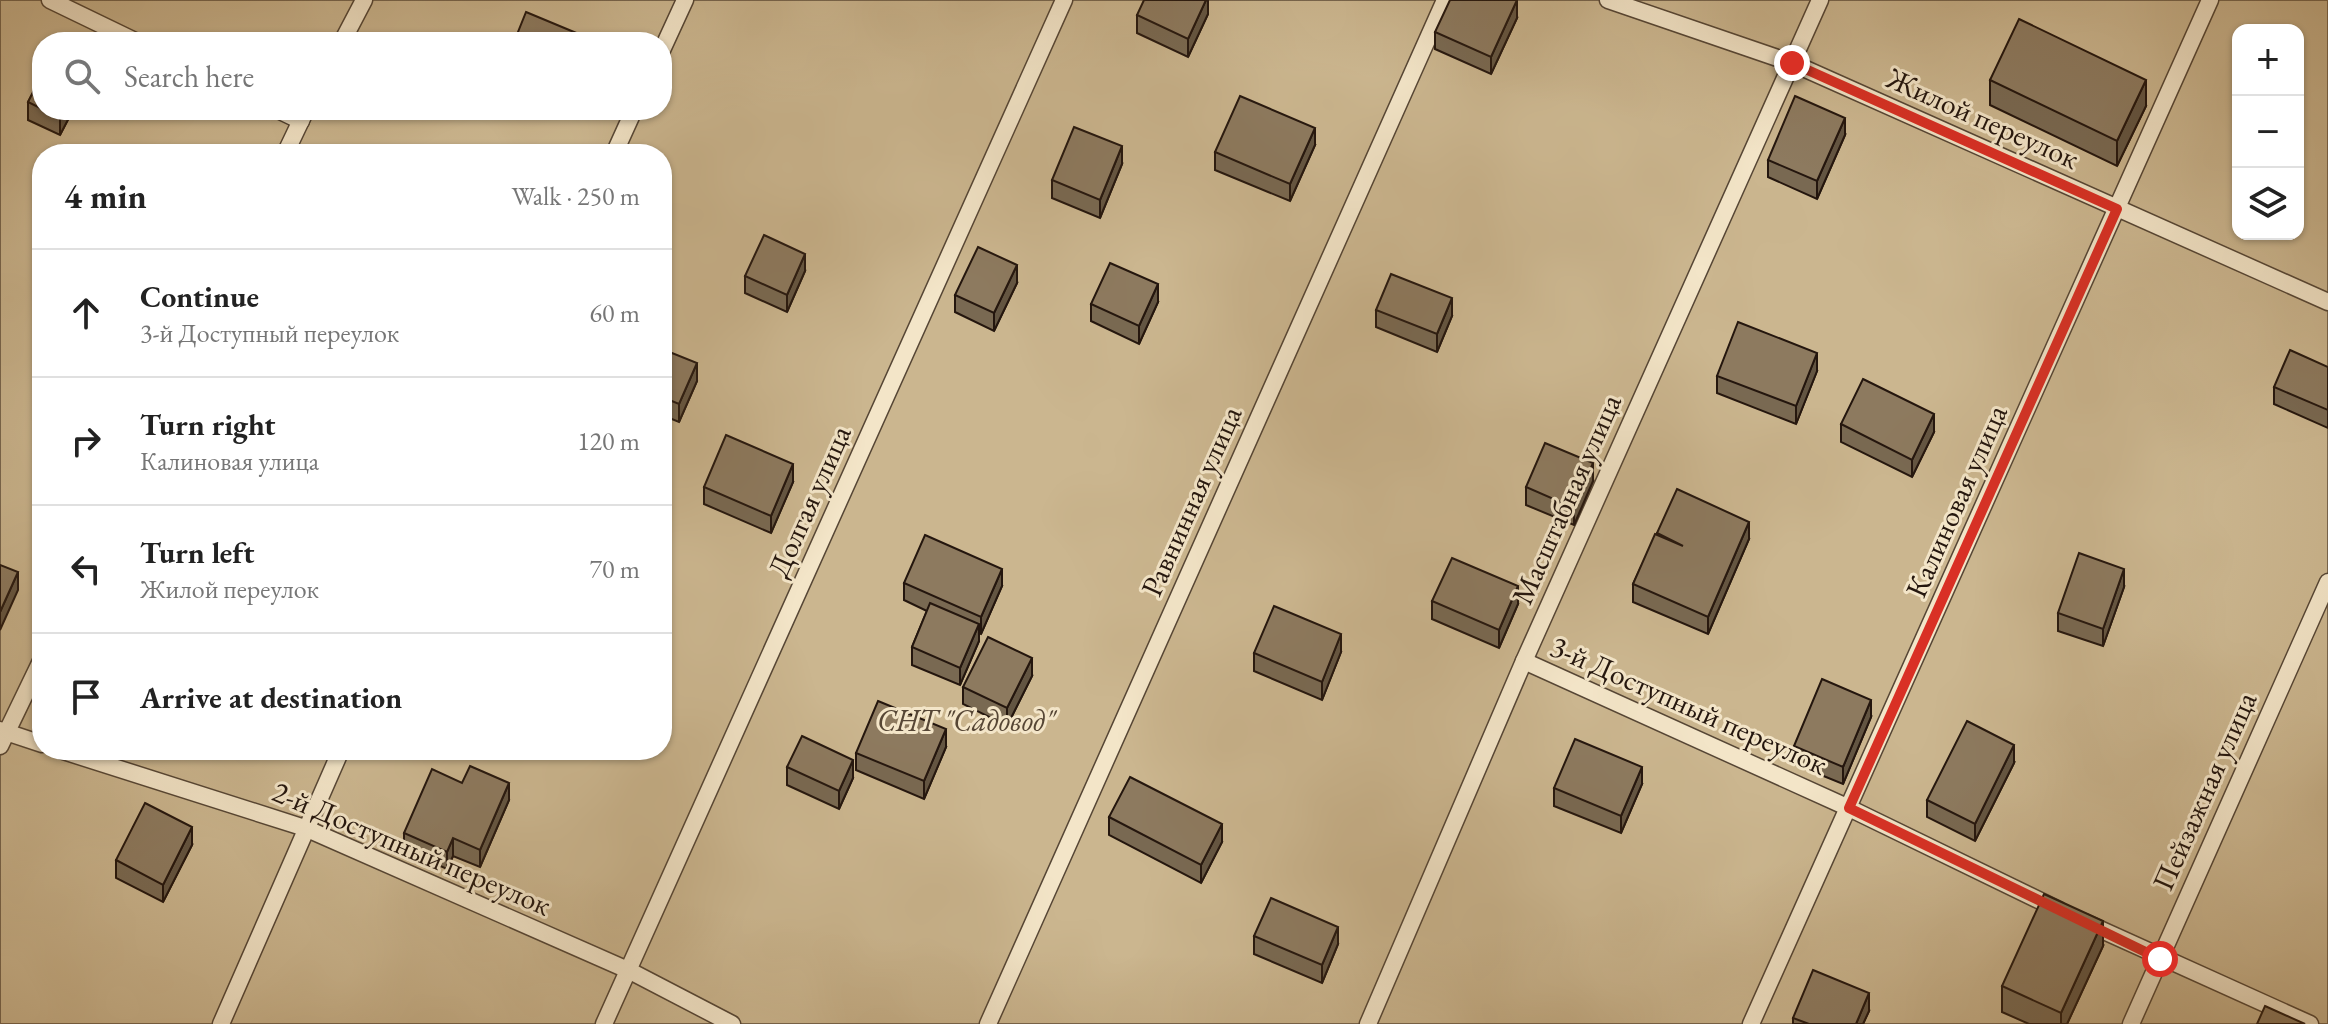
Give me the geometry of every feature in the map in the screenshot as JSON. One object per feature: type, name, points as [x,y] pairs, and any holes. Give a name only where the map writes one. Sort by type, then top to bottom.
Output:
[{"type":"lane","points":[[50,0],[116,32]]},
{"type":"lane","points":[[347,32],[364,0]]},
{"type":"lane","points":[[670,32],[685,0]]},
{"type":"lane","name":"Долгая улица","points":[[604,1024],[1064,0]]},
{"type":"lane","name":"Равнинная улица","points":[[988,1024],[1445,0]]},
{"type":"lane","name":"Жилой переулок","points":[[1608,0],[1792,63],[2328,302]]},
{"type":"lane","name":"Масштабная улица","points":[[1368,1024],[1524,661],[1820,0]]},
{"type":"lane","name":"Калиновая улица","points":[[1751,1024],[2210,0]]},
{"type":"lane","points":[[290,144],[301,120]]},
{"type":"lane","points":[[619,144],[629,120]]},
{"type":"lane","name":"Пейзажная улица","points":[[2131,1024],[2328,582]]},
{"type":"lane","name":"3-й Доступный переулок","points":[[1524,661],[1849,808],[2160,959],[2310,1024]]},
{"type":"lane","points":[[32,678],[2,736],[32,742]]},
{"type":"lane","name":"2-й Доступный переулок","points":[[91,760],[305,828],[630,971],[732,1024]]},
{"type":"lane","points":[[221,1024],[336,760]]},
{"type":"green space","name":"СНТ \"Садовод\"","points":[[0,0],[2328,0],[2328,1024],[0,1024]]},
{"type":"building","points":[[1144,0],[1206,0],[1188,39],[1137,15]]},
{"type":"building","points":[[1450,0],[1517,0],[1491,57],[1435,32]]},
{"type":"building","points":[[526,12],[574,32],[518,32]]},
{"type":"building","points":[[2019,19],[2146,80],[2117,141],[1990,80]]},
{"type":"building","points":[[1240,96],[1315,128],[1290,184],[1215,152]]},
{"type":"building","points":[[1795,96],[1845,118],[1817,181],[1768,160]]},
{"type":"building","points":[[1074,127],[1122,146],[1100,200],[1052,180]]},
{"type":"building","points":[[764,235],[805,254],[787,295],[745,276]]},
{"type":"building","points":[[978,247],[1017,265],[994,313],[955,295]]},
{"type":"building","points":[[1110,263],[1158,284],[1139,326],[1091,304]]},
{"type":"building","points":[[1391,274],[1452,298],[1437,334],[1376,310]]},
{"type":"building","points":[[1738,322],[1817,353],[1796,406],[1717,376]]},
{"type":"building","points":[[2290,350],[2328,367],[2328,410],[2274,387]]},
{"type":"building","points":[[672,353],[697,363],[679,404],[672,401]]},
{"type":"building","points":[[1863,379],[1934,414],[1912,460],[1841,424]]},
{"type":"building","points":[[726,435],[793,464],[771,516],[704,487]]},
{"type":"building","points":[[1545,443],[1593,463],[1574,508],[1526,487]]},
{"type":"building","points":[[1677,489],[1749,522],[1708,617],[1633,584],[1655,534],[1683,546],[1657,533]]},
{"type":"building","points":[[925,535],[1002,569],[981,617],[904,583]]},
{"type":"building","points":[[2079,553],[2124,569],[2103,629],[2058,613]]},
{"type":"building","points":[[1452,558],[1518,586],[1499,630],[1432,601]]},
{"type":"building","points":[[0,565],[18,572],[0,612]]},
{"type":"building","points":[[930,603],[979,624],[960,668],[912,647]]},
{"type":"building","points":[[1274,606],[1341,634],[1322,682],[1254,653]]},
{"type":"building","points":[[988,637],[1032,658],[1007,708],[963,687]]},
{"type":"building","points":[[1822,679],[1871,700],[1843,767],[1794,746]]},
{"type":"building","points":[[878,701],[946,729],[924,781],[856,753]]},
{"type":"building","points":[[1967,721],[2014,745],[1975,824],[1927,800]]},
{"type":"building","points":[[802,736],[853,760],[839,791],[787,767]]},
{"type":"building","points":[[1575,739],[1642,767],[1621,816],[1554,788]]},
{"type":"building","points":[[470,766],[509,783],[480,850],[453,838],[447,852],[404,833],[432,769],[462,783]]},
{"type":"building","points":[[1130,777],[1222,824],[1201,865],[1109,817]]},
{"type":"building","points":[[145,803],[192,827],[163,885],[116,860]]},
{"type":"building","points":[[2044,894],[2103,921],[2061,1013],[2002,986]]},
{"type":"building","points":[[1271,898],[1338,927],[1322,965],[1254,936]]},
{"type":"building","points":[[1813,970],[1869,993],[1856,1024],[1809,1024],[1793,1018]]},
{"type":"building","points":[[2265,1006],[2305,1024],[2257,1024]]},
{"type":"route","points":[[1792,63],[2117,209],[1849,808],[2160,959]]}]
